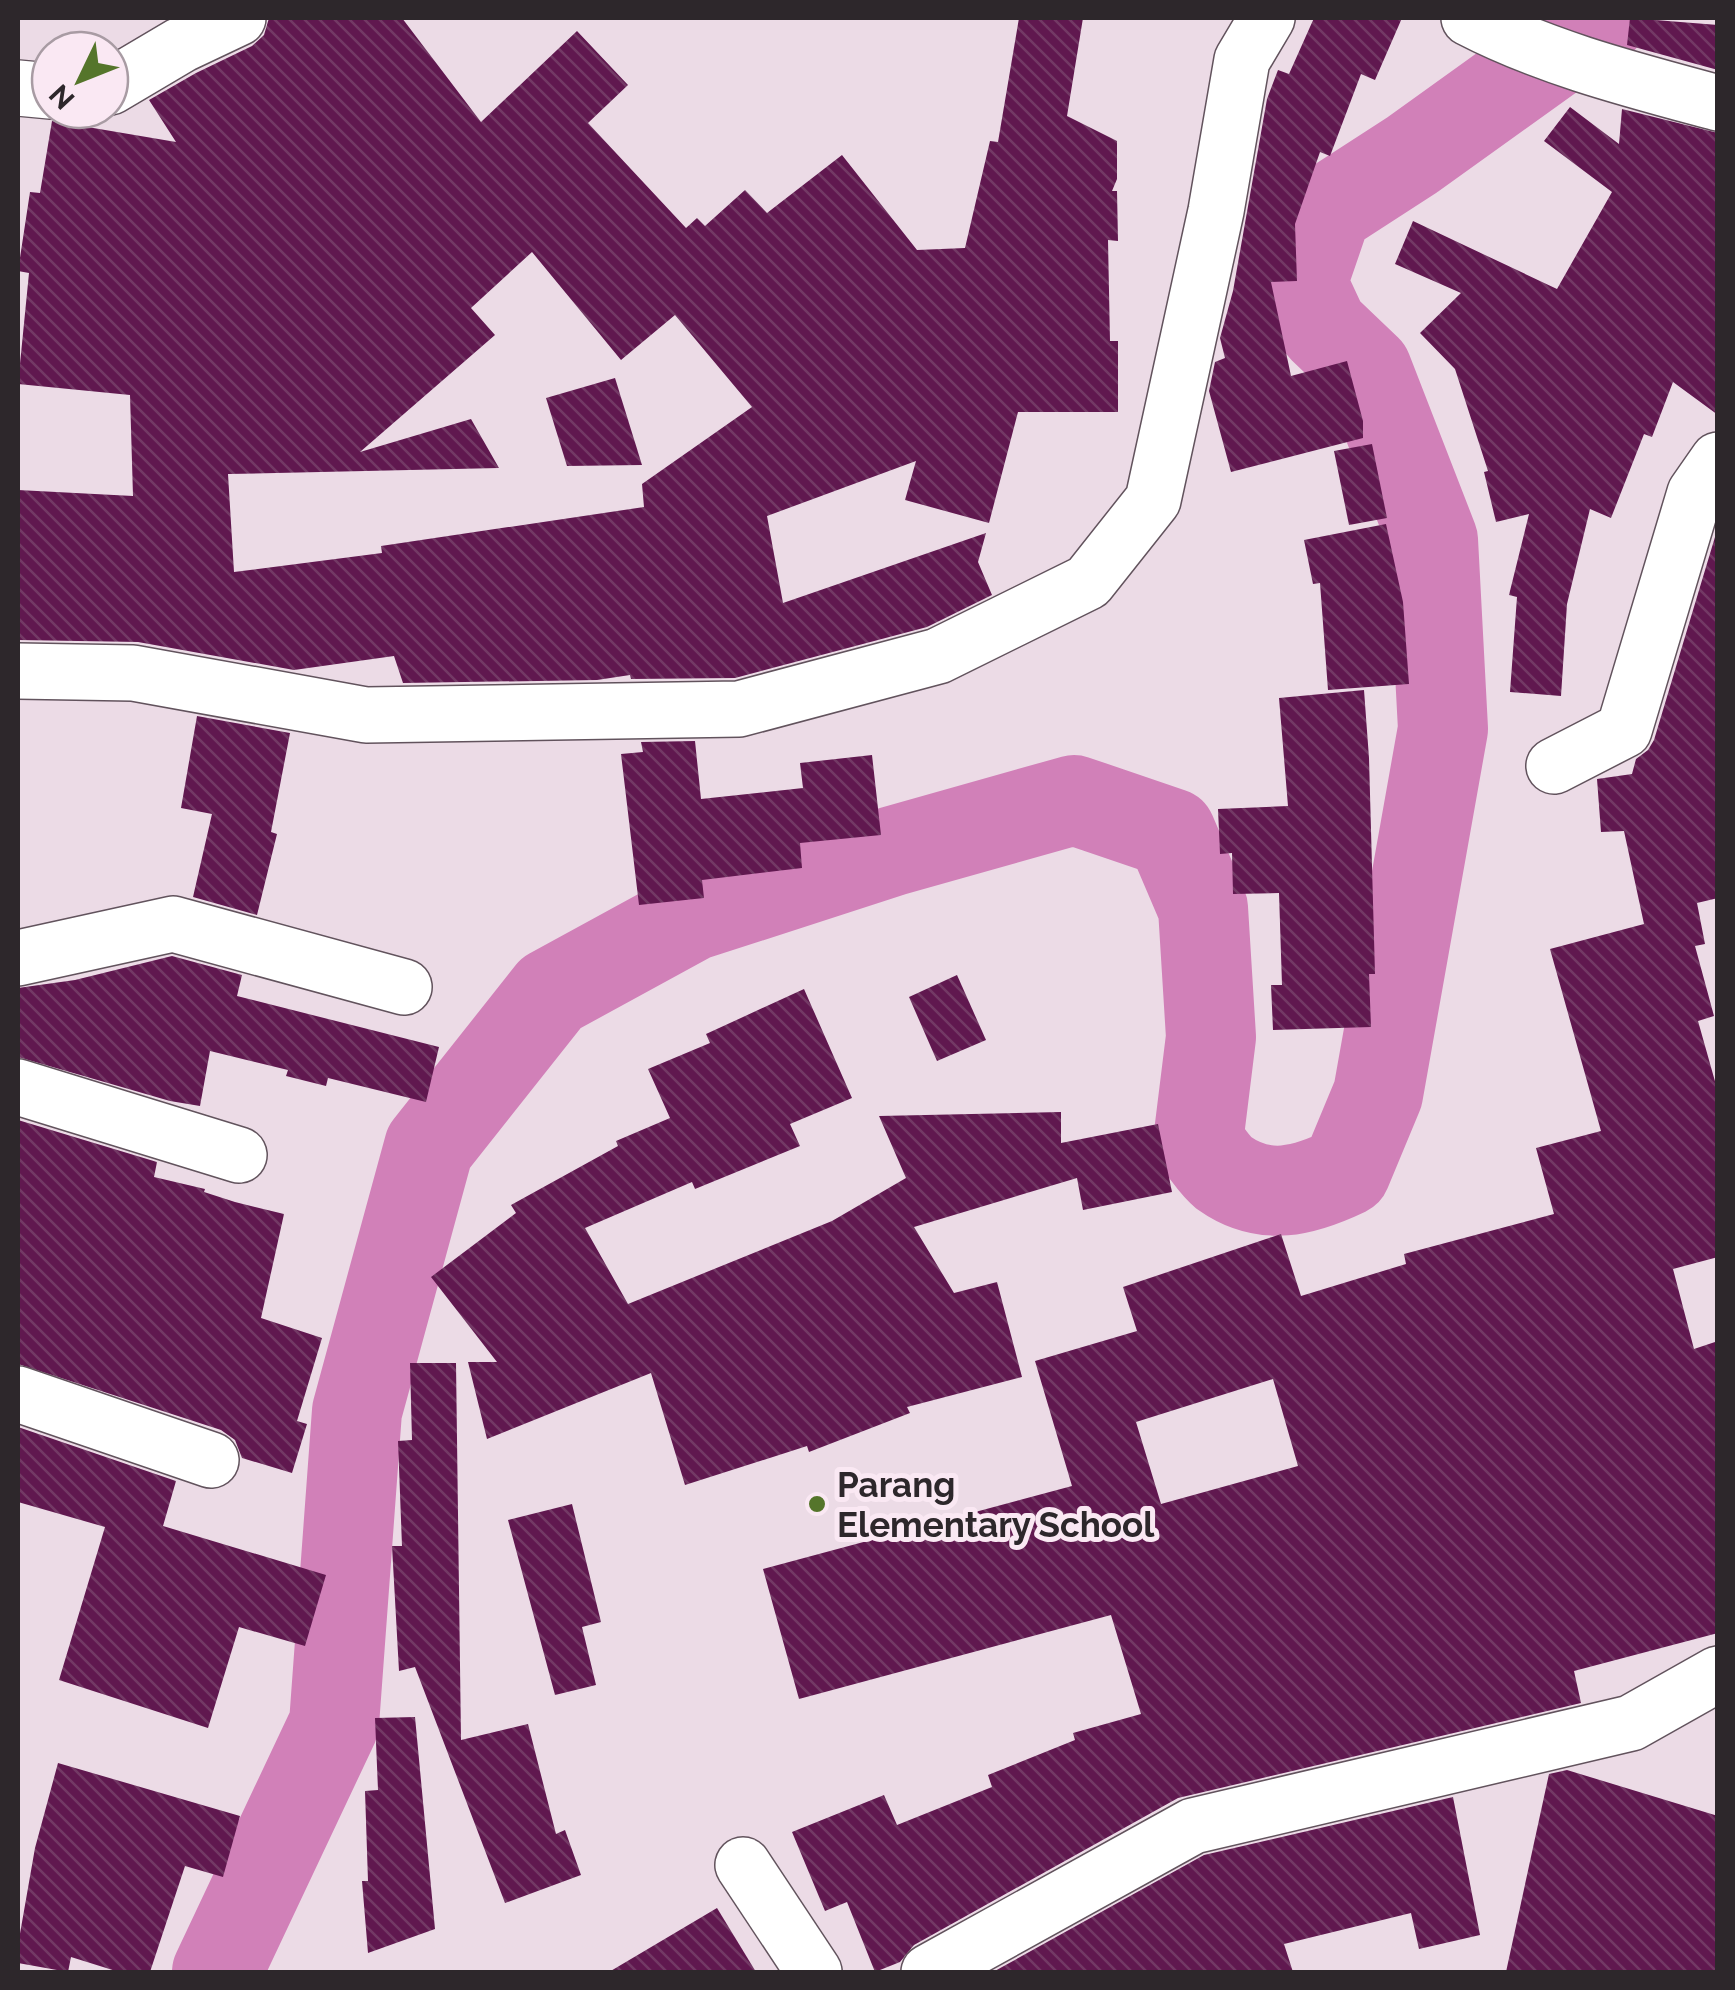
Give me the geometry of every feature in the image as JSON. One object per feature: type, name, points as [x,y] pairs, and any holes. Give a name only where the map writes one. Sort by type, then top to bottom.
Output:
[{"type":"street","points":[[130,75],[238,18]]},
{"type":"street","points":[[18,671],[133,673],[366,716],[739,708],[938,656],[1088,582],[1153,500],[1216,211],[1242,60],[1267,18]]},
{"type":"street","points":[[1484,26],[1618,76],[1718,103]]},
{"type":"street","points":[[1554,766],[1624,730],[1695,492],[1718,460]]},
{"type":"street","points":[[18,958],[173,924],[404,987]]},
{"type":"street","points":[[18,1087],[239,1154]]},
{"type":"street","points":[[18,1394],[212,1460]]},
{"type":"street","points":[[929,1972],[1193,1826],[1632,1723],[1718,1674]]},
{"type":"street","points":[[744,1864],[814,1972]]},
{"type":"building","points":[[269,18],[402,18],[481,122],[577,31],[628,85],[588,123],[686,228],[697,218],[705,226],[745,190],[767,213],[842,155],[917,250],[965,248],[990,141],[998,142],[1019,18],[1083,18],[1067,116],[1117,141],[1117,179],[1112,191],[1117,191],[1118,241],[1108,240],[1110,341],[1118,341],[1118,412],[1018,412],[989,523],[905,500],[916,461],[767,516],[783,603],[986,533],[978,562],[992,595],[927,627],[735,678],[631,679],[630,675],[597,680],[403,683],[394,656],[294,670],[138,642],[18,640],[18,490],[133,496],[130,395],[18,384],[29,273],[18,271],[30,192],[40,193],[50,130],[105,130],[176,142],[149,100],[252,46],[264,35]],"holes":[[[532,252],[621,360],[675,315],[752,407],[642,484],[644,507],[381,546],[382,553],[234,572],[228,474],[499,468],[471,419],[360,452],[495,335],[471,308]]]},
{"type":"building","points":[[1314,18],[1402,18],[1375,80],[1361,74],[1330,156],[1320,152],[1295,224],[1297,281],[1271,282],[1291,376],[1347,361],[1363,421],[1363,438],[1231,472],[1209,391],[1215,362],[1225,358],[1220,338],[1233,291],[1267,99],[1278,70],[1289,74]]},
{"type":"building","points":[[1630,18],[1718,25],[1718,70],[1627,45]]},
{"type":"building","points":[[1570,107],[1619,144],[1622,109],[1718,133],[1718,415],[1673,382],[1652,437],[1644,434],[1611,518],[1590,509],[1567,604],[1561,696],[1510,692],[1517,597],[1509,595],[1529,514],[1496,522],[1484,472],[1488,471],[1455,369],[1420,333],[1461,293],[1395,264],[1413,221],[1557,289],[1612,192],[1544,141]]},
{"type":"building","points":[[615,378],[642,465],[567,466],[546,398]]},
{"type":"building","points":[[1372,444],[1387,518],[1349,525],[1334,451]]},
{"type":"building","points":[[1386,524],[1403,602],[1409,684],[1328,690],[1320,583],[1313,584],[1304,540]]},
{"type":"building","points":[[1718,527],[1718,898],[1697,903],[1705,944],[1695,946],[1714,1016],[1698,1021],[1718,1092],[1718,1257],[1673,1269],[1694,1349],[1718,1341],[1718,1633],[1574,1671],[1581,1703],[1178,1798],[914,1945],[900,1962],[875,1972],[847,1902],[825,1911],[792,1832],[884,1795],[897,1825],[992,1787],[988,1775],[1075,1740],[1073,1733],[1141,1714],[1111,1615],[799,1699],[763,1569],[1072,1486],[1035,1361],[1137,1331],[1123,1287],[1281,1234],[1301,1296],[1406,1264],[1404,1254],[1554,1214],[1536,1148],[1601,1131],[1550,949],[1644,924],[1624,831],[1601,832],[1597,779],[1632,774],[1636,759],[1654,740]],"holes":[[[1273,1379],[1298,1466],[1161,1504],[1136,1422]]]},
{"type":"building","points":[[1364,690],[1375,974],[1369,974],[1371,1027],[1273,1030],[1271,985],[1282,985],[1279,893],[1233,894],[1232,853],[1220,854],[1218,809],[1288,806],[1279,698]]},
{"type":"building","points":[[197,716],[290,733],[271,832],[277,834],[257,915],[193,897],[212,814],[181,808]]},
{"type":"building","points":[[695,741],[701,799],[803,788],[800,763],[872,755],[881,835],[800,843],[802,868],[702,880],[704,898],[639,905],[621,754],[643,752],[641,742]]},
{"type":"building","points":[[172,956],[242,975],[237,996],[439,1047],[426,1102],[328,1078],[326,1086],[286,1076],[288,1070],[210,1051],[200,1106],[18,1057],[18,988],[75,980]]},
{"type":"building","points":[[957,975],[986,1040],[937,1061],[909,997]]},
{"type":"building","points":[[804,989],[852,1098],[790,1124],[800,1146],[695,1189],[692,1182],[585,1228],[628,1304],[832,1221],[906,1178],[879,1116],[1061,1112],[1061,1143],[1158,1124],[1172,1192],[1083,1210],[1077,1178],[914,1227],[954,1293],[997,1282],[1022,1377],[907,1407],[910,1413],[809,1452],[807,1446],[685,1485],[651,1373],[487,1439],[468,1362],[497,1362],[431,1277],[516,1213],[511,1205],[618,1146],[616,1141],[670,1118],[648,1069],[710,1043],[706,1034]]},
{"type":"building","points":[[18,1120],[157,1162],[154,1177],[284,1214],[261,1318],[322,1338],[297,1421],[307,1424],[292,1473],[242,1458],[235,1440],[221,1430],[18,1364]]},
{"type":"building","points":[[410,1363],[456,1363],[461,1740],[528,1724],[556,1834],[565,1830],[581,1875],[505,1903],[415,1667],[399,1671],[392,1546],[402,1546],[398,1441],[412,1440]]},
{"type":"building","points":[[18,1427],[176,1481],[163,1526],[326,1575],[305,1646],[239,1627],[208,1728],[59,1680],[105,1527],[18,1502]]},
{"type":"building","points":[[572,1504],[601,1622],[582,1627],[596,1685],[555,1695],[508,1520]]},
{"type":"building","points":[[415,1717],[435,1929],[368,1953],[362,1881],[368,1881],[365,1791],[378,1790],[375,1718]]},
{"type":"building","points":[[58,1763],[240,1816],[223,1877],[185,1866],[150,1972],[119,1972],[71,1957],[68,1972],[18,1963],[35,1848]]},
{"type":"building","points":[[1567,1770],[1718,1816],[1718,1972],[1506,1972],[1549,1774]]},
{"type":"building","points":[[1453,1797],[1480,1935],[1419,1949],[1411,1913],[1284,1944],[1293,1972],[993,1972],[1204,1855]]},
{"type":"building","points":[[717,1908],[756,1972],[609,1972]]},
{"type":"waterway","points":[[217,1972],[334,1724],[357,1411],[429,1147],[551,993],[692,916],[893,851],[1074,800],[1171,833],[1203,908],[1211,1037],[1198,1142],[1224,1173],[1254,1188],[1300,1188],[1346,1171],[1378,1094],[1443,729],[1433,540],[1367,370],[1323,328],[1302,283],[1327,210],[1412,155],[1603,18]]},
{"type":"place","name":"Parang Elementary School","points":[[817,1504]]}]
